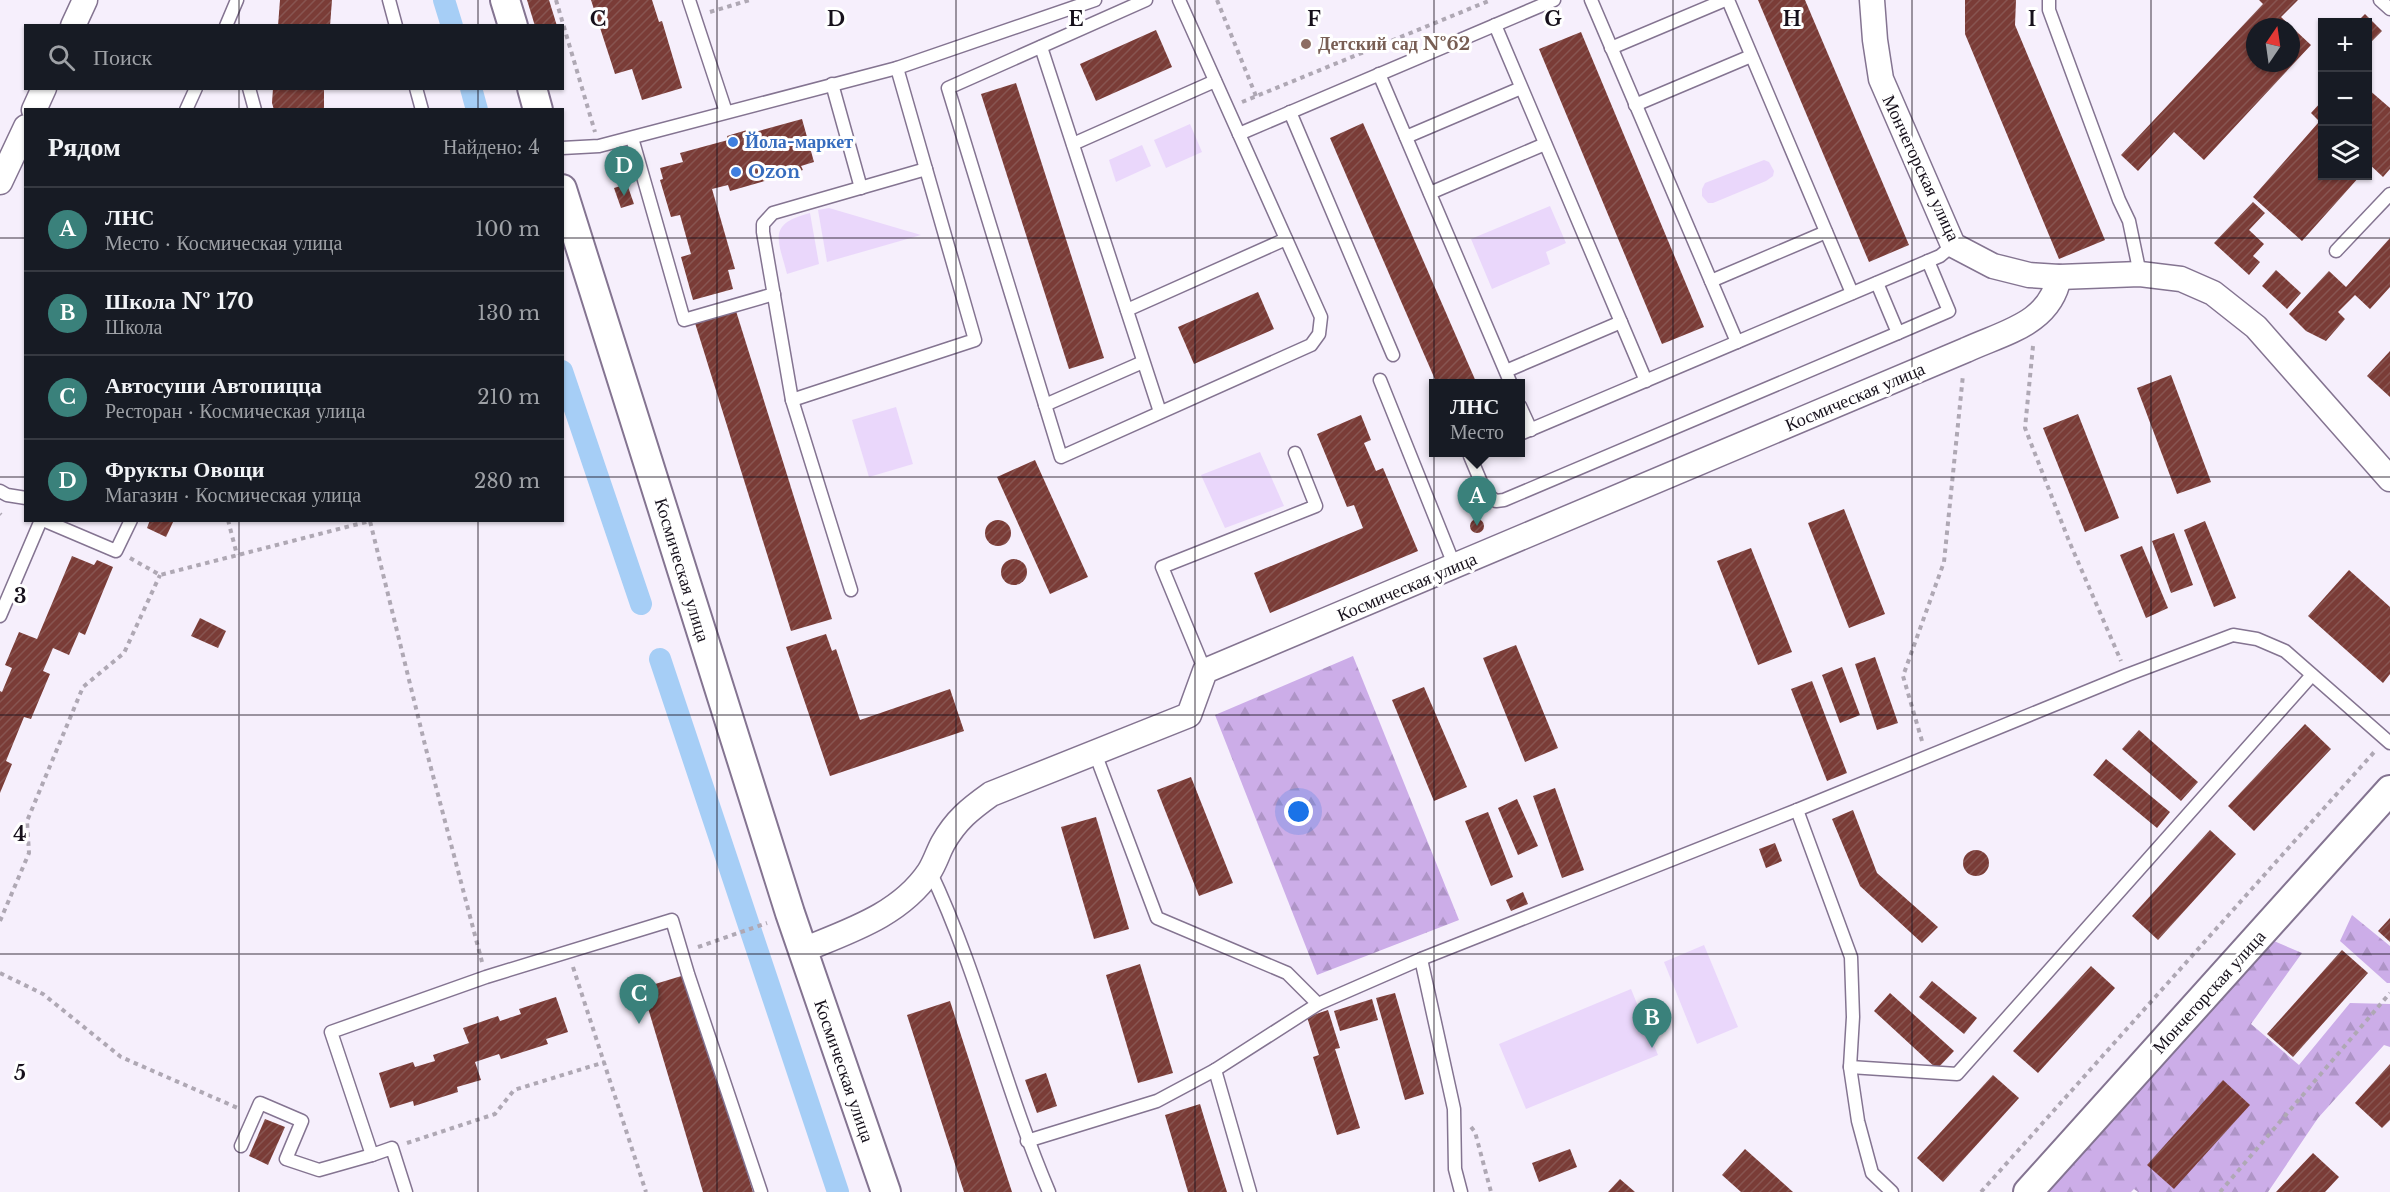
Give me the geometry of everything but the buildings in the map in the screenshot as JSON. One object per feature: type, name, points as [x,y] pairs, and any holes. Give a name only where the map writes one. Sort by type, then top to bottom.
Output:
[{"type":"street","points":[[74,24],[85,0]]},
{"type":"street","points":[[505,0],[512,24]]},
{"type":"street","name":"Мончегорская улица","points":[[1872,0],[1881,79],[1953,245],[1976,259],[2002,269],[2029,275],[2059,277],[2140,274],[2181,279],[2213,292],[2247,320],[2302,377],[2390,479]]},
{"type":"street","points":[[35,108],[43,90]]},
{"type":"street","points":[[533,90],[537,108]]},
{"type":"street","points":[[0,182],[24,131]]},
{"type":"street","name":"Космическая улица","points":[[564,195],[803,950],[886,1192]]},
{"type":"street","name":"Космическая улица","points":[[1205,672],[1966,350],[2036,318],[2052,300],[2059,277]]},
{"type":"street","points":[[803,950],[872,921],[904,901],[930,871],[943,843],[963,814],[991,794],[1189,715],[1205,672]]},
{"type":"street","name":"Мончегорская улица","points":[[2028,1192],[2390,790]]},
{"type":"lane","points":[[228,24],[237,0]]},
{"type":"lane","points":[[388,0],[395,24]]},
{"type":"lane","points":[[689,0],[726,112]]},
{"type":"lane","points":[[564,148],[599,146],[897,68],[1095,0]]},
{"type":"lane","points":[[1146,0],[948,88],[1061,457],[1311,345],[1321,329],[1321,317],[1179,0]]},
{"type":"lane","points":[[1239,134],[1554,0]]},
{"type":"lane","points":[[1590,0],[1737,342]]},
{"type":"lane","points":[[1611,48],[1726,0],[1852,293]]},
{"type":"lane","points":[[2049,0],[2049,10],[2119,200],[2129,221],[2140,274]]},
{"type":"lane","points":[[1495,25],[1646,381]]},
{"type":"lane","points":[[1041,46],[1160,412]]},
{"type":"lane","points":[[1635,105],[1751,56]]},
{"type":"lane","points":[[792,400],[975,340],[897,68]]},
{"type":"lane","points":[[1379,74],[1509,379]]},
{"type":"lane","points":[[1073,144],[1215,81]]},
{"type":"lane","points":[[832,84],[861,188]]},
{"type":"lane","points":[[1406,137],[1521,88]]},
{"type":"lane","points":[[187,108],[195,90]]},
{"type":"lane","points":[[250,90],[254,108]]},
{"type":"lane","points":[[417,90],[421,108]]},
{"type":"lane","points":[[1290,112],[1393,355]]},
{"type":"lane","points":[[632,138],[684,320],[774,294]]},
{"type":"lane","points":[[1430,194],[1545,144]]},
{"type":"lane","points":[[851,590],[792,400],[763,224],[773,213],[926,169]]},
{"type":"lane","points":[[2336,251],[2390,194]]},
{"type":"lane","points":[[1711,281],[1826,232]]},
{"type":"lane","points":[[1127,310],[1286,239]]},
{"type":"lane","points":[[1526,432],[1940,256],[1953,245]]},
{"type":"lane","points":[[1470,457],[1486,494],[1496,501],[1504,500],[1898,333],[1949,311],[1928,261]]},
{"type":"lane","points":[[1877,283],[1898,333]]},
{"type":"lane","points":[[1506,371],[1621,322]]},
{"type":"lane","points":[[1045,405],[1143,362]]},
{"type":"lane","points":[[1380,380],[1455,567]]},
{"type":"lane","points":[[1205,672],[1162,567],[1317,506],[1295,453]]},
{"type":"lane","points":[[0,491],[7,495],[24,498]]},
{"type":"lane","points":[[0,616],[41,522]]},
{"type":"lane","points":[[47,522],[116,551],[130,522]]},
{"type":"lane","points":[[1027,1141],[1157,1101],[1215,1070],[1318,1004],[1421,959],[1927,758],[2127,675],[2233,635],[2257,639],[2285,651],[2388,741]]},
{"type":"lane","points":[[1850,1067],[1957,1074],[2312,675]]},
{"type":"lane","points":[[1095,753],[1157,918],[1287,973],[1318,1004]]},
{"type":"lane","points":[[1797,810],[1851,957],[1853,1017],[1850,1067],[1858,1121],[1872,1173],[1892,1192]]},
{"type":"lane","points":[[930,871],[949,912],[1027,1141],[1049,1192]]},
{"type":"lane","points":[[372,1155],[331,1032],[486,977],[672,920],[761,1192]]},
{"type":"lane","points":[[1421,959],[1454,1109],[1455,1169],[1461,1192]]},
{"type":"lane","points":[[1215,1070],[1250,1192]]},
{"type":"lane","points":[[241,1146],[260,1103],[302,1121],[286,1159],[319,1170],[392,1148],[406,1192]]},
{"type":"path","points":[[556,0],[563,24]]},
{"type":"path","points":[[695,16],[750,0]]},
{"type":"path","points":[[1217,0],[1256,96],[1491,0]]},
{"type":"path","points":[[564,27],[599,146]]},
{"type":"path","points":[[2036,318],[2025,428],[2068,541],[2127,675]]},
{"type":"path","points":[[1927,758],[1903,676],[1944,562],[1966,350]]},
{"type":"path","points":[[229,522],[237,555]]},
{"type":"path","points":[[116,551],[160,575],[362,522]]},
{"type":"path","points":[[370,522],[426,749],[486,977]]},
{"type":"path","points":[[0,921],[29,853],[27,821],[83,687],[124,653],[160,575]]},
{"type":"path","points":[[1981,1192],[2388,741]]},
{"type":"path","points":[[683,953],[770,922]]},
{"type":"path","points":[[568,951],[646,1192]]},
{"type":"path","points":[[0,973],[43,994],[121,1057],[255,1115]]},
{"type":"path","points":[[2220,1192],[2390,993]]},
{"type":"path","points":[[392,1148],[495,1114],[514,1090],[605,1062]]},
{"type":"path","points":[[1454,1109],[1475,1132],[1491,1192]]},
{"type":"green space","points":[[1353,656],[1459,920],[1317,975],[1215,715]]},
{"type":"green space","points":[[2352,915],[2390,946],[2390,983],[2387,983],[2340,941]]},
{"type":"green space","points":[[2274,941],[2302,953],[2251,1024],[2299,1065],[2350,1003],[2390,1004],[2390,1047],[2384,1045],[2318,1118],[2268,1192],[2138,1192],[2134,1189],[2131,1192],[2039,1192]]},
{"type":"shaded area","points":[[1190,124],[1202,152],[1166,168],[1154,140]]},
{"type":"shaded area","points":[[1142,145],[1151,166],[1116,182],[1109,160]]},
{"type":"shaded area","points":[[1764,160],[1769,162],[1774,171],[1773,176],[1766,181],[1713,203],[1708,203],[1702,196],[1705,183]]},
{"type":"shaded area","points":[[1550,206],[1566,243],[1546,252],[1550,264],[1492,289],[1471,239]]},
{"type":"shaded area","points":[[829,208],[921,235],[827,262],[818,210]]},
{"type":"shaded area","points":[[810,213],[819,264],[787,274],[779,242],[781,228],[796,217]]},
{"type":"shaded area","points":[[896,407],[913,464],[869,477],[852,420]]},
{"type":"shaded area","points":[[1260,452],[1284,506],[1225,528],[1201,475]]},
{"type":"shaded area","points":[[1704,945],[1738,1027],[1697,1044],[1664,962]]},
{"type":"shaded area","points":[[1631,989],[1658,1055],[1526,1109],[1499,1044]]},
{"type":"waterway","points":[[444,0],[451,24]]},
{"type":"waterway","points":[[472,90],[476,108]]},
{"type":"waterway","points":[[564,377],[641,604]]},
{"type":"waterway","points":[[660,659],[838,1192]]},
{"type":"place","name":"Детский сад №62","points":[[1306,44]]},
{"type":"place","name":"Йола-маркет","points":[[733,142]]},
{"type":"place","name":"Ozon","points":[[736,172]]},
{"type":"place","name":"Фрукты Овощи","points":[[624,196]]},
{"type":"place","name":"ЛНС","points":[[1477,526]]},
{"type":"place","name":"Автосуши Автопицца","points":[[639,1024]]},
{"type":"place","name":"Школа № 170","points":[[1652,1048]]}]
